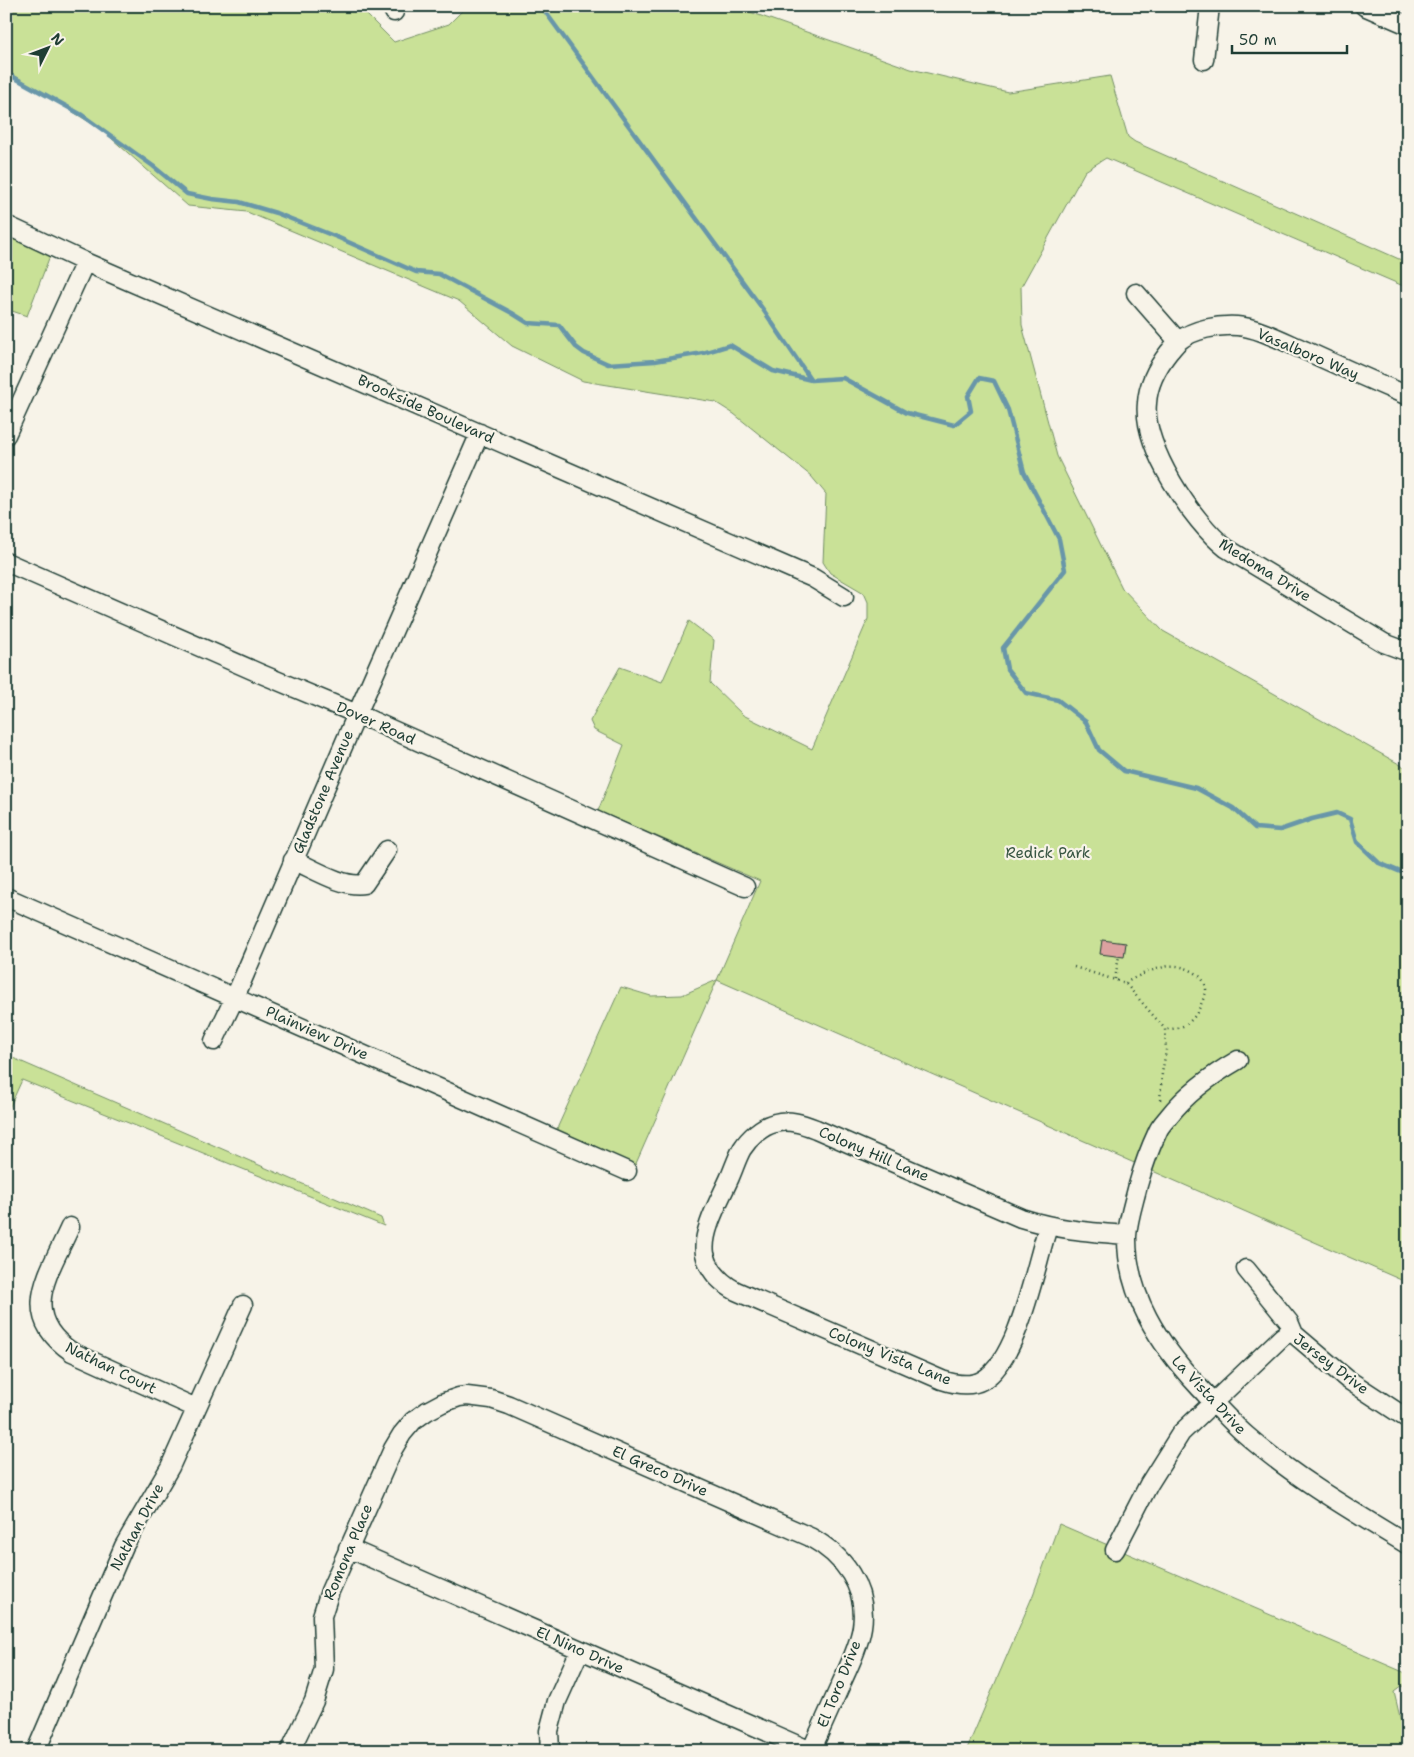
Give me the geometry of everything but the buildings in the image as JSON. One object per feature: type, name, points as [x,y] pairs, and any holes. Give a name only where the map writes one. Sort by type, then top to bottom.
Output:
[{"type":"street","points":[[1204,60],[1210,6]]},
{"type":"street","points":[[1364,6],[1408,25]]},
{"type":"street","name":"Brookside Boulevard","points":[[6,225],[85,262],[813,578],[844,597]]},
{"type":"street","points":[[6,435],[85,262]]},
{"type":"street","points":[[1136,293],[1178,341]]},
{"type":"street","name":"Vasalboro Way","points":[[1178,341],[1199,331],[1214,327],[1238,326],[1270,336],[1408,396]]},
{"type":"street","name":"Medoma Drive","points":[[1178,341],[1162,361],[1149,390],[1146,404],[1147,420],[1155,449],[1182,498],[1212,537],[1226,548],[1384,643],[1408,652]]},
{"type":"street","name":"Gladstone Avenue","points":[[214,1041],[235,997],[356,714],[480,433]]},
{"type":"street","name":"Dover Road","points":[[6,562],[259,674],[356,714],[744,886]]},
{"type":"street","points":[[293,860],[346,883],[357,885],[364,884],[387,850]]},
{"type":"street","name":"Plainview Drive","points":[[6,897],[627,1171]]},
{"type":"street","name":"La Vista Drive","points":[[1238,1060],[1212,1075],[1182,1100],[1158,1130],[1142,1172],[1130,1214],[1127,1235],[1128,1250],[1137,1293],[1148,1320],[1177,1363],[1245,1434],[1290,1470],[1408,1545]]},
{"type":"street","name":"Colony Hill Lane","points":[[708,1262],[705,1244],[709,1226],[742,1150],[756,1134],[774,1123],[789,1122],[816,1129],[1021,1218],[1048,1227],[1080,1232],[1127,1235]]},
{"type":"street","name":"Nathan Court","points":[[70,1227],[41,1295],[43,1322],[51,1334],[60,1344],[72,1352],[196,1408]]},
{"type":"street","name":"Colony Vista Lane","points":[[708,1262],[719,1280],[736,1291],[942,1380],[954,1384],[968,1384],[981,1381],[992,1374],[1007,1353],[1021,1317],[1048,1227]]},
{"type":"street","points":[[1246,1269],[1290,1322],[1297,1336]]},
{"type":"street","name":"Nathan Drive","points":[[36,1751],[124,1546],[170,1467],[243,1305]]},
{"type":"street","name":"Jersey Drive","points":[[1115,1550],[1149,1484],[1181,1433],[1282,1336],[1288,1333],[1297,1336],[1347,1379],[1408,1419]]},
{"type":"street","name":"El Greco Drive","points":[[442,1403],[468,1396],[492,1399],[509,1404],[810,1537],[830,1550],[843,1562],[858,1586]]},
{"type":"street","name":"Romona Place","points":[[290,1751],[314,1701],[324,1669],[322,1616],[348,1548],[402,1434],[413,1421],[426,1411],[442,1403]]},
{"type":"street","name":"El Nino Drive","points":[[348,1548],[811,1751]]},
{"type":"street","name":"El Toro Drive","points":[[811,1751],[852,1660],[862,1627],[862,1599],[858,1586]]},
{"type":"street","points":[[550,1751],[549,1731],[557,1701],[580,1650]]},
{"type":"path","points":[[1115,979],[1119,956]]},
{"type":"path","points":[[1125,982],[1140,974],[1171,966],[1196,972],[1203,980],[1206,991],[1197,1013],[1185,1026],[1176,1030],[1165,1029]]},
{"type":"path","points":[[1074,967],[1125,982],[1165,1029],[1166,1051],[1160,1102]]},
{"type":"green space","name":"Redick Park","points":[[6,6],[358,6],[394,42],[449,24],[467,6],[733,6],[911,69],[1008,92],[1110,76],[1128,137],[1135,142],[1408,263],[1408,288],[1106,158],[1085,171],[1021,287],[1022,325],[1057,456],[1122,588],[1163,631],[1408,769],[1408,1283],[717,980],[760,881],[598,811],[624,745],[594,730],[590,721],[620,667],[662,682],[689,621],[714,640],[710,683],[743,715],[812,749],[868,619],[868,602],[864,593],[830,573],[823,562],[826,494],[811,476],[734,414],[715,402],[583,381],[512,346],[459,301],[247,212],[188,206],[102,130],[6,70]]},
{"type":"green space","points":[[6,233],[51,253],[27,316],[6,309]]},
{"type":"green space","points":[[717,980],[634,1168],[555,1133],[621,987],[651,996],[682,995]]},
{"type":"green space","points":[[6,1055],[381,1218],[384,1226],[22,1080],[6,1115]]},
{"type":"green space","points":[[1059,1524],[1408,1674],[1408,1689],[1402,1686],[1394,1692],[1408,1751],[966,1751],[1033,1595]]},
{"type":"waterway","points":[[541,6],[762,308],[811,380]]},
{"type":"waterway","points":[[6,73],[82,115],[153,166],[187,194],[239,202],[276,213],[416,272],[439,274],[528,323],[559,325],[576,347],[584,353],[608,364],[655,361],[703,353],[730,345],[773,371],[811,380],[843,378],[907,413],[954,425],[971,411],[968,396],[979,378],[994,381],[1008,410],[1024,472],[1059,539],[1065,570],[1003,648],[1007,669],[1026,693],[1058,700],[1086,722],[1099,750],[1124,771],[1196,788],[1233,808],[1255,828],[1280,830],[1337,813],[1350,819],[1357,842],[1379,863],[1408,875]]}]
